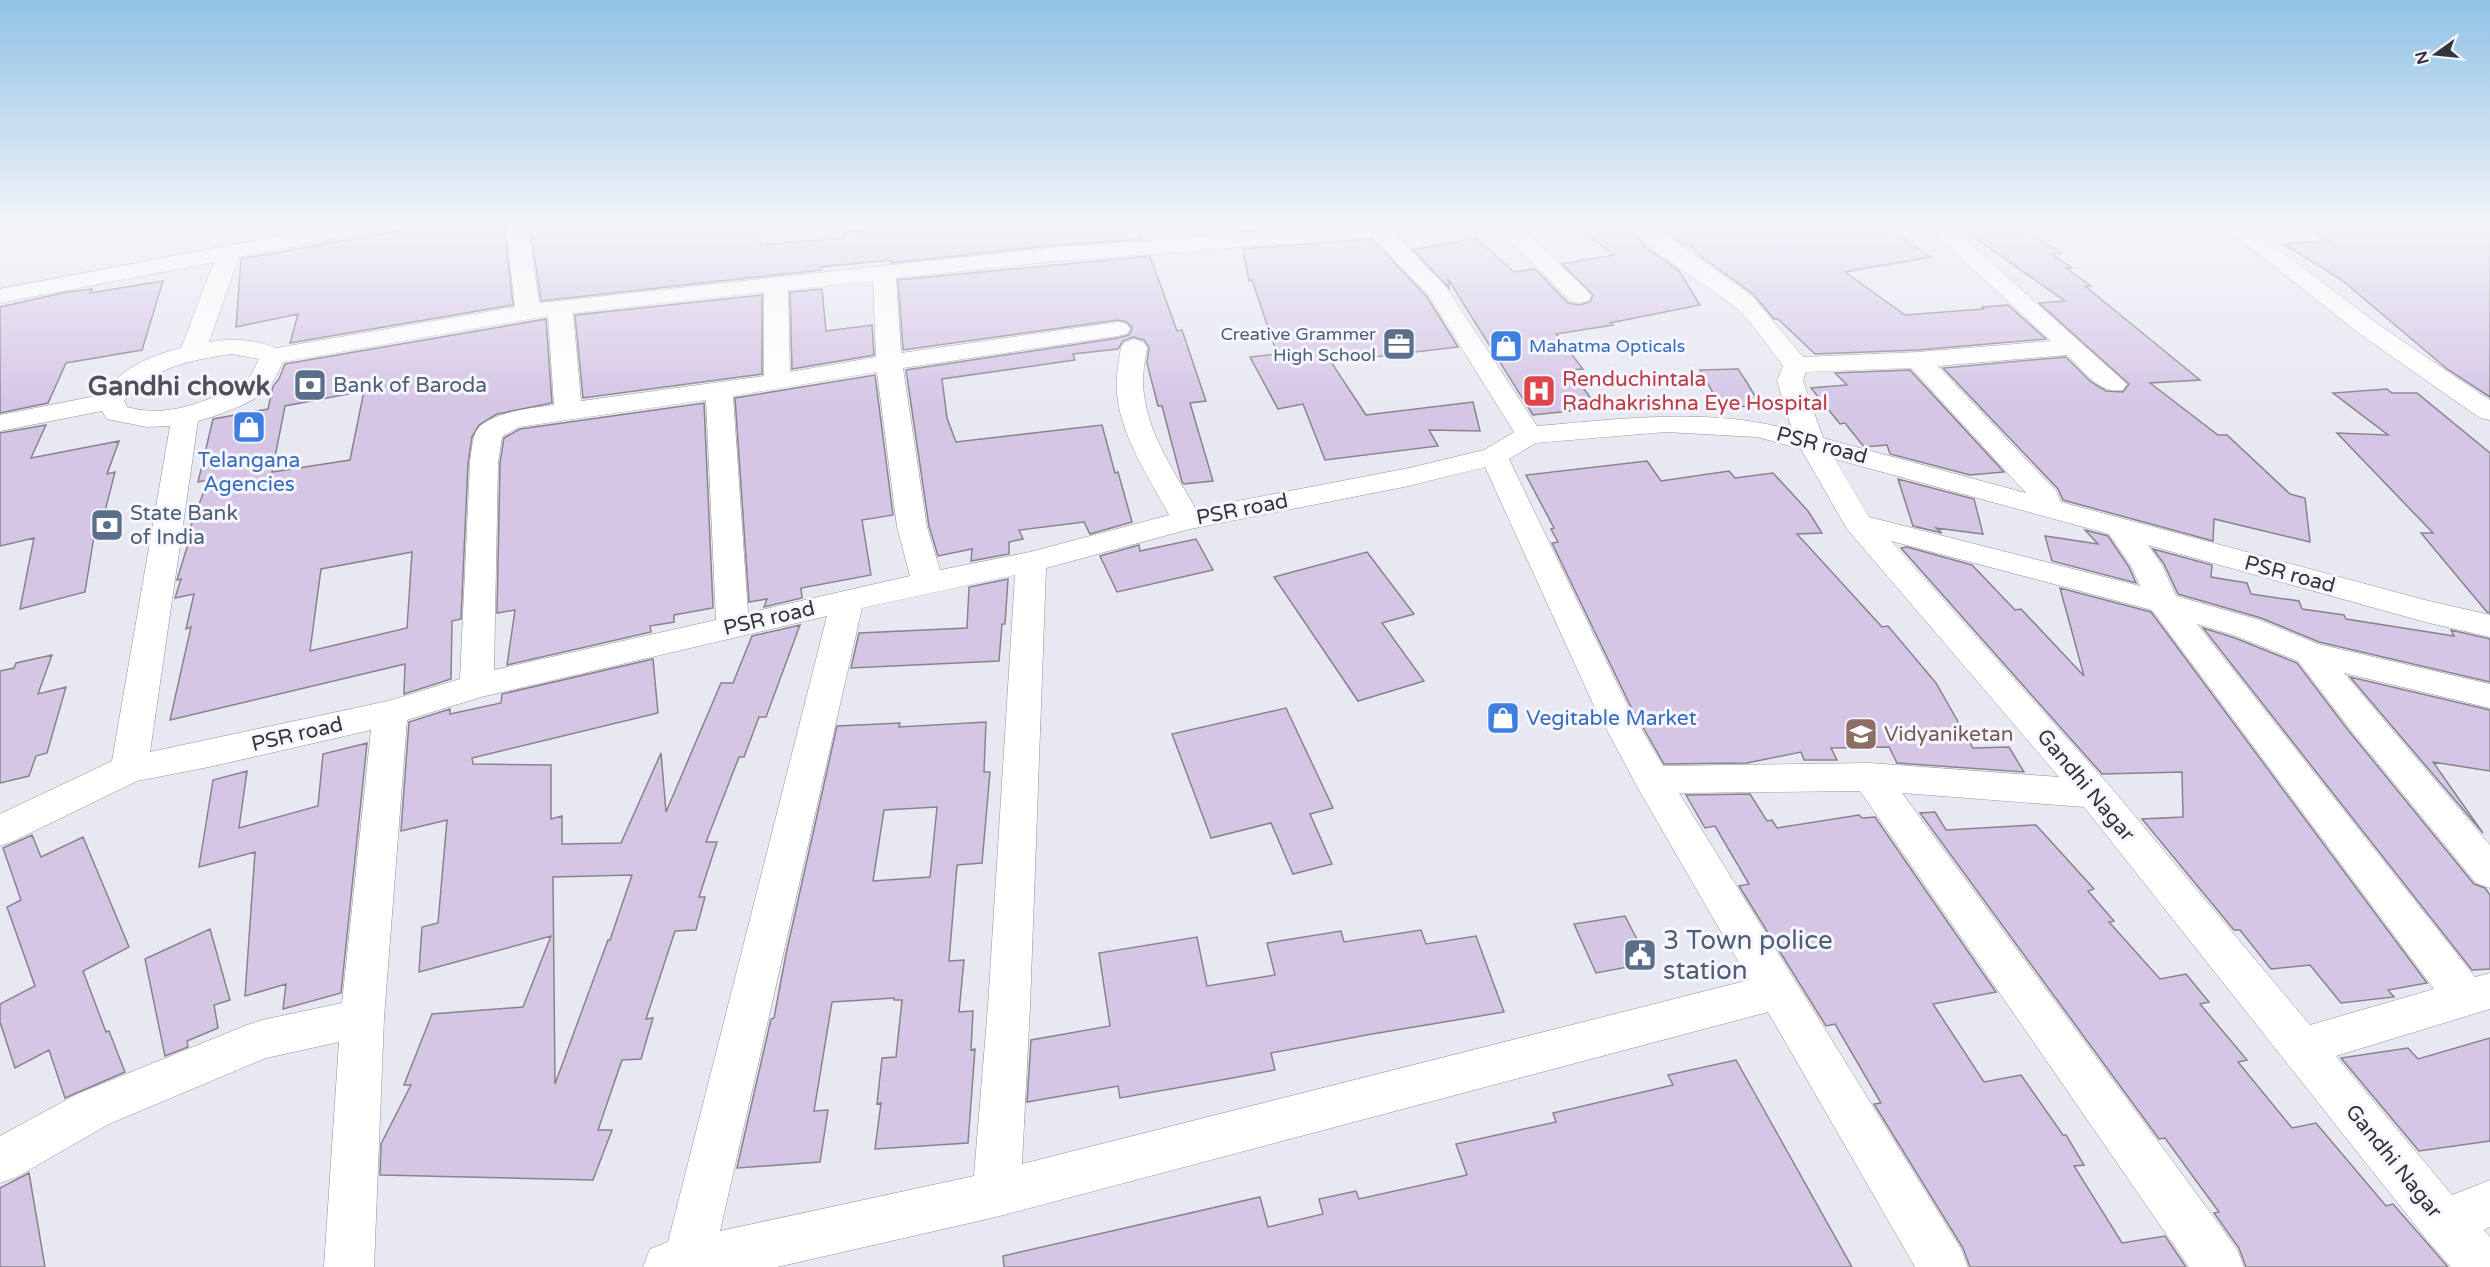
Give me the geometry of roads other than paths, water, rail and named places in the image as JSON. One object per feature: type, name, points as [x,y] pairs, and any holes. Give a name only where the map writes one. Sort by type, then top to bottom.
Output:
[{"type":"street","points":[[0,296],[57,285]]},
{"type":"street","points":[[192,353],[217,285]]},
{"type":"street","points":[[525,285],[528,312]]},
{"type":"street","points":[[0,423],[110,401],[119,389],[136,374],[160,362],[192,353],[232,346],[256,349],[274,356],[560,307],[765,285]]},
{"type":"street","points":[[776,285],[777,382]]},
{"type":"street","points":[[885,285],[889,362],[912,527],[928,582]]},
{"type":"street","points":[[1431,285],[1529,435]]},
{"type":"street","points":[[1568,285],[1579,296]]},
{"type":"street","points":[[1721,285],[1743,301],[1796,365],[1918,360],[2073,347]]},
{"type":"street","points":[[2003,285],[2114,384]]},
{"type":"street","points":[[2311,285],[2370,330],[2490,412]]},
{"type":"street","points":[[560,307],[568,411]]},
{"type":"street","points":[[477,686],[484,463],[489,433],[511,420],[777,382],[889,362],[1126,338],[1133,411],[1143,438],[1186,520]]},
{"type":"street","points":[[110,401],[117,413],[131,418],[155,420],[185,417],[219,406],[256,386],[274,356]]},
{"type":"street","points":[[1918,360],[2046,497],[2046,509]]},
{"type":"street","name":"Gandhi Nagar","points":[[1796,365],[1790,381],[1810,441],[1858,523],[2095,794],[2444,1223],[2484,1267]]},
{"type":"street","points":[[719,389],[734,626]]},
{"type":"street","points":[[129,769],[185,417]]},
{"type":"street","name":"PSR road","points":[[0,831],[129,769],[209,754],[390,713],[477,686],[734,626],[928,582],[1031,562],[1186,520],[1409,477],[1494,456],[1529,435],[1665,424],[1758,429],[1810,441],[2046,509],[2413,608],[2490,626]]},
{"type":"street","points":[[1494,456],[1610,704],[1652,780],[1943,1267]]},
{"type":"street","points":[[1858,523],[2163,603],[2248,628],[2310,653],[2490,696]]},
{"type":"street","points":[[2119,527],[2146,565],[2163,603],[2478,994],[2301,1047]]},
{"type":"street","points":[[996,1194],[1009,1006],[1031,562]]},
{"type":"street","points":[[847,601],[678,1265],[996,1194],[1778,991]]},
{"type":"street","points":[[2310,653],[2490,872]]},
{"type":"street","points":[[349,1267],[362,1018],[390,713]]},
{"type":"street","points":[[1652,780],[1870,777],[2095,794]]},
{"type":"street","points":[[1870,777],[2219,1267]]},
{"type":"street","points":[[0,1161],[93,1109],[262,1038],[362,1018]]},
{"type":"street","points":[[2444,1223],[2490,1203]]},
{"type":"place","name":"Creative Grammer High School","points":[[1399,344]]},
{"type":"place","name":"Mahatma Opticals","points":[[1506,346]]},
{"type":"place","name":"Bank of Baroda","points":[[310,385]]},
{"type":"place","name":"Renduchintala Radhakrishna Eye Hospital","points":[[1539,391]]},
{"type":"place","name":"Telangana Agencies","points":[[249,427]]},
{"type":"place","name":"State Bank of India","points":[[107,525]]},
{"type":"place","name":"Vegitable Market","points":[[1503,718]]},
{"type":"place","name":"Vidyaniketan","points":[[1861,734]]},
{"type":"place","name":"3 Town police station","points":[[1640,955]]},
{"type":"district","name":"Gandhi chowk","points":[[179,386]]}]
